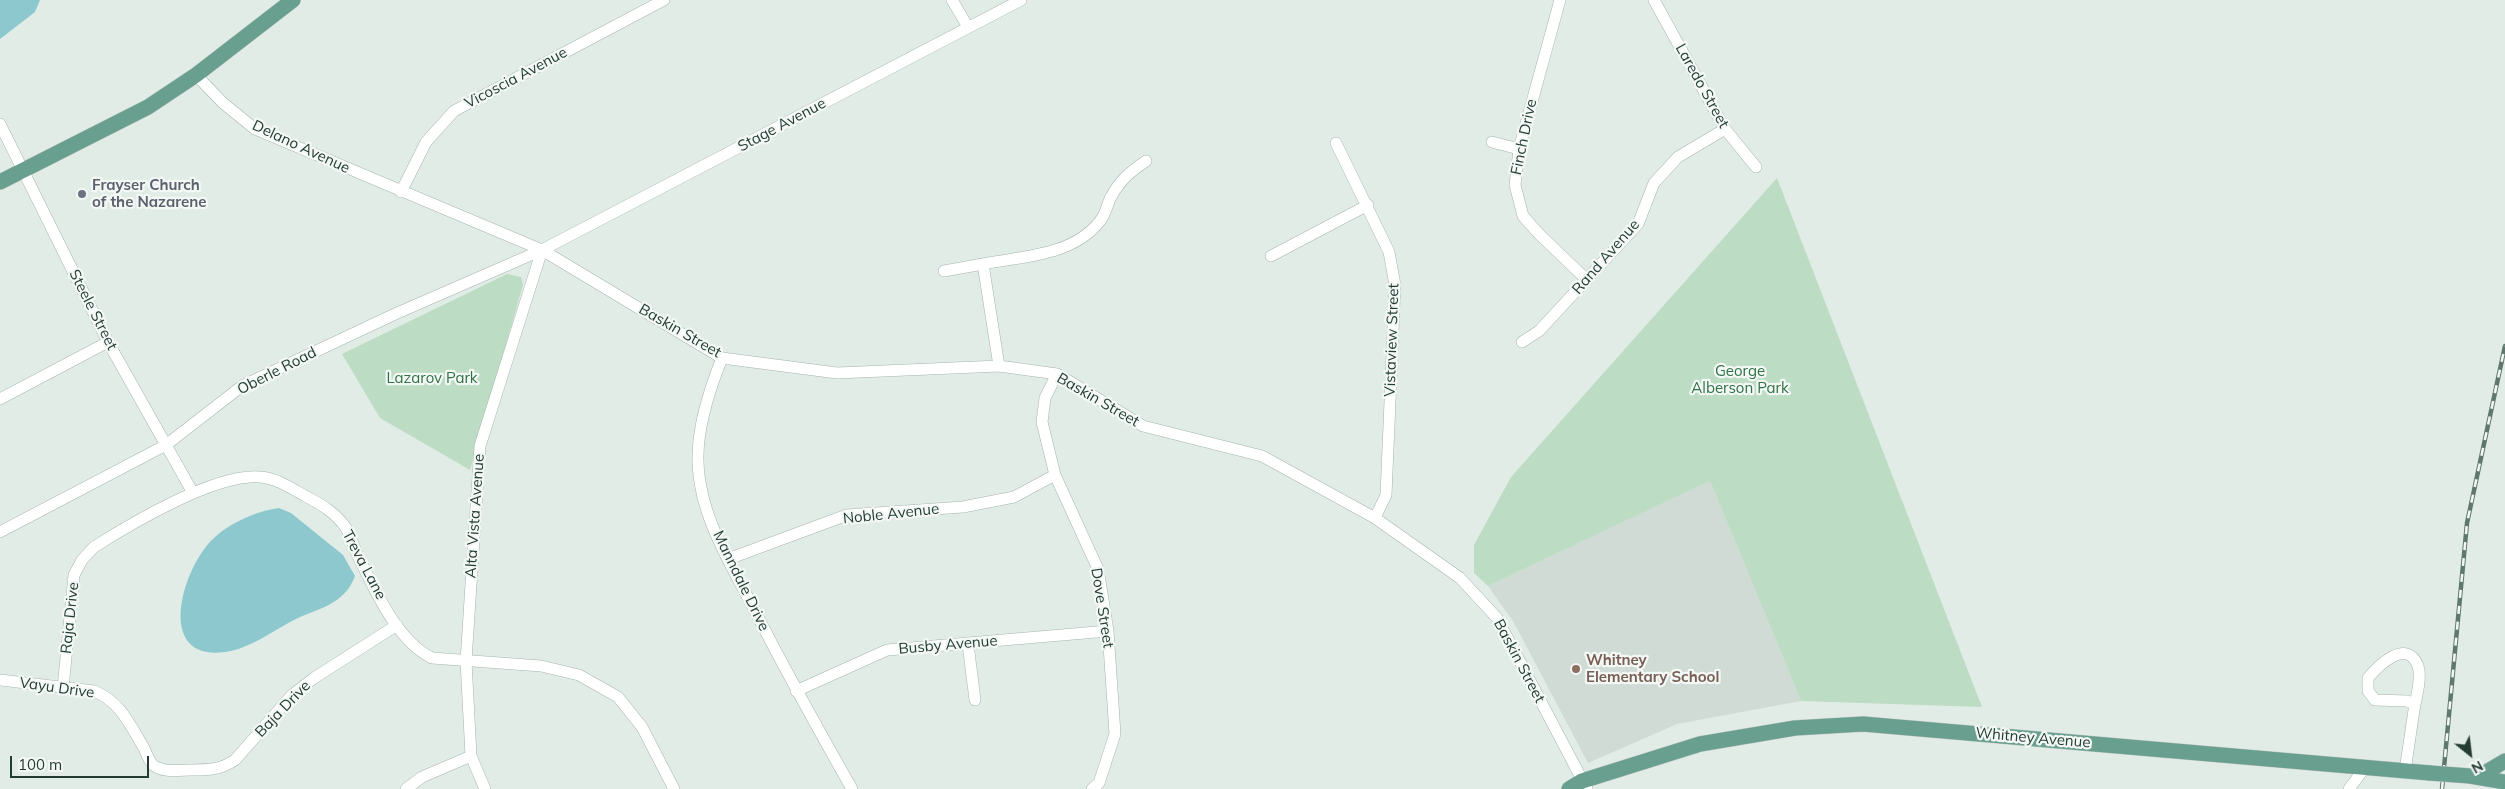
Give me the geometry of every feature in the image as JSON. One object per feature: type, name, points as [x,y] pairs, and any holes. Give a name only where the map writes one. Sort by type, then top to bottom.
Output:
[{"type":"main road","points":[[0,182],[148,107],[196,75],[293,0]]},
{"type":"main road","name":"Whitney Avenue","points":[[1579,786],[1700,744],[1795,728],[1863,724],[2366,766],[2477,777],[2505,782]]},
{"type":"main road","points":[[2477,777],[2505,761]]},
{"type":"main road","points":[[2477,777],[2499,789]]},
{"type":"street","name":"Vicoscia Avenue","points":[[401,192],[426,142],[454,111],[664,0]]},
{"type":"street","points":[[952,0],[968,27]]},
{"type":"street","name":"Stage Avenue","points":[[542,250],[1021,0]]},
{"type":"street","name":"Laredo Street","points":[[1654,0],[1725,129],[1756,166]]},
{"type":"street","name":"Finch Drive","points":[[1557,1],[1519,149],[1515,185],[1523,216],[1587,280]]},
{"type":"street","name":"Delano Avenue","points":[[196,75],[223,104],[255,129],[542,250]]},
{"type":"street","name":"Steele Street","points":[[0,124],[108,342],[193,493]]},
{"type":"street","name":"Rand Avenue","points":[[1522,342],[1539,331],[1638,224],[1654,182],[1678,157],[1725,129]]},
{"type":"street","points":[[1492,142],[1519,149]]},
{"type":"street","name":"Vistaview Street","points":[[1336,143],[1368,205],[1389,252],[1395,285],[1386,495],[1375,518]]},
{"type":"street","points":[[944,270],[1060,249],[1085,238],[1102,220],[1111,197],[1124,177],[1146,161]]},
{"type":"street","points":[[1271,256],[1368,205]]},
{"type":"street","name":"Baskin Street","points":[[542,250],[722,358],[837,373],[999,366],[1058,374],[1143,426],[1262,456],[1375,518],[1460,578],[1497,618],[1579,786]]},
{"type":"street","name":"Oberle Road","points":[[0,532],[166,445],[242,386],[395,314],[542,250]]},
{"type":"street","name":"Alta Vista Avenue","points":[[485,789],[470,756],[466,661],[480,446],[542,250]]},
{"type":"street","points":[[983,264],[999,366]]},
{"type":"street","points":[[0,399],[108,342]]},
{"type":"street","name":"Manndale Drive","points":[[722,358],[706,400],[698,460],[706,507],[728,559],[796,691],[852,789]]},
{"type":"street","name":"Dove Street","points":[[1058,374],[1046,398],[1042,422],[1056,475],[1098,569],[1108,631],[1115,734],[1099,783],[1092,789]]},
{"type":"street","name":"Noble Avenue","points":[[728,559],[847,515],[964,507],[1014,497],[1056,475]]},
{"type":"street","name":"Treva Lane","points":[[193,493],[239,478],[260,477],[276,481],[316,502],[336,515],[346,528],[373,584],[397,625],[417,651],[432,658],[541,666],[579,675],[618,697],[642,727],[674,789]]},
{"type":"street","name":"Raja Drive","points":[[63,688],[72,588],[74,575],[82,560],[94,547],[108,538],[193,493]]},
{"type":"street","name":"Baja Drive","points":[[166,770],[214,770],[225,767],[235,760],[292,695],[314,678],[397,625]]},
{"type":"street","name":"Busby Avenue","points":[[796,691],[887,650],[1108,631]]},
{"type":"street","points":[[968,644],[975,700]]},
{"type":"street","points":[[2405,770],[2415,704],[2418,668],[2414,660],[2399,654],[2388,658],[2368,678],[2368,691],[2376,700],[2408,701],[2415,704]]},
{"type":"street","name":"Vayu Drive","points":[[0,680],[94,691],[106,696],[118,707],[127,720],[153,765],[166,770]]},
{"type":"street","points":[[406,789],[422,777],[470,756]]},
{"type":"street","points":[[2349,789],[2366,766]]},
{"type":"shaded area","points":[[1710,481],[1801,701],[1677,724],[1588,763],[1513,621],[1488,586]]},
{"type":"green space","name":"George Alberson Park","points":[[1777,178],[1982,707],[1801,701],[1710,481],[1488,586],[1474,573],[1474,545],[1511,477]]},
{"type":"green space","name":"Lazarov Park","points":[[507,274],[521,277],[523,285],[470,470],[380,418],[342,354]]},
{"type":"water","points":[[0,0],[40,0],[35,12],[0,39]]},
{"type":"water","points":[[279,508],[291,513],[343,555],[355,576],[350,586],[344,594],[329,605],[292,621],[239,649],[207,652],[192,645],[183,632],[181,615],[183,596],[189,576],[198,558],[209,543],[223,530],[260,512]]},
{"type":"railway","points":[[2442,789],[2467,523],[2505,346]]},
{"type":"place","name":"Frayser Church of the Nazarene","points":[[82,194]]},
{"type":"place","name":"Whitney Elementary School","points":[[1576,669]]}]
